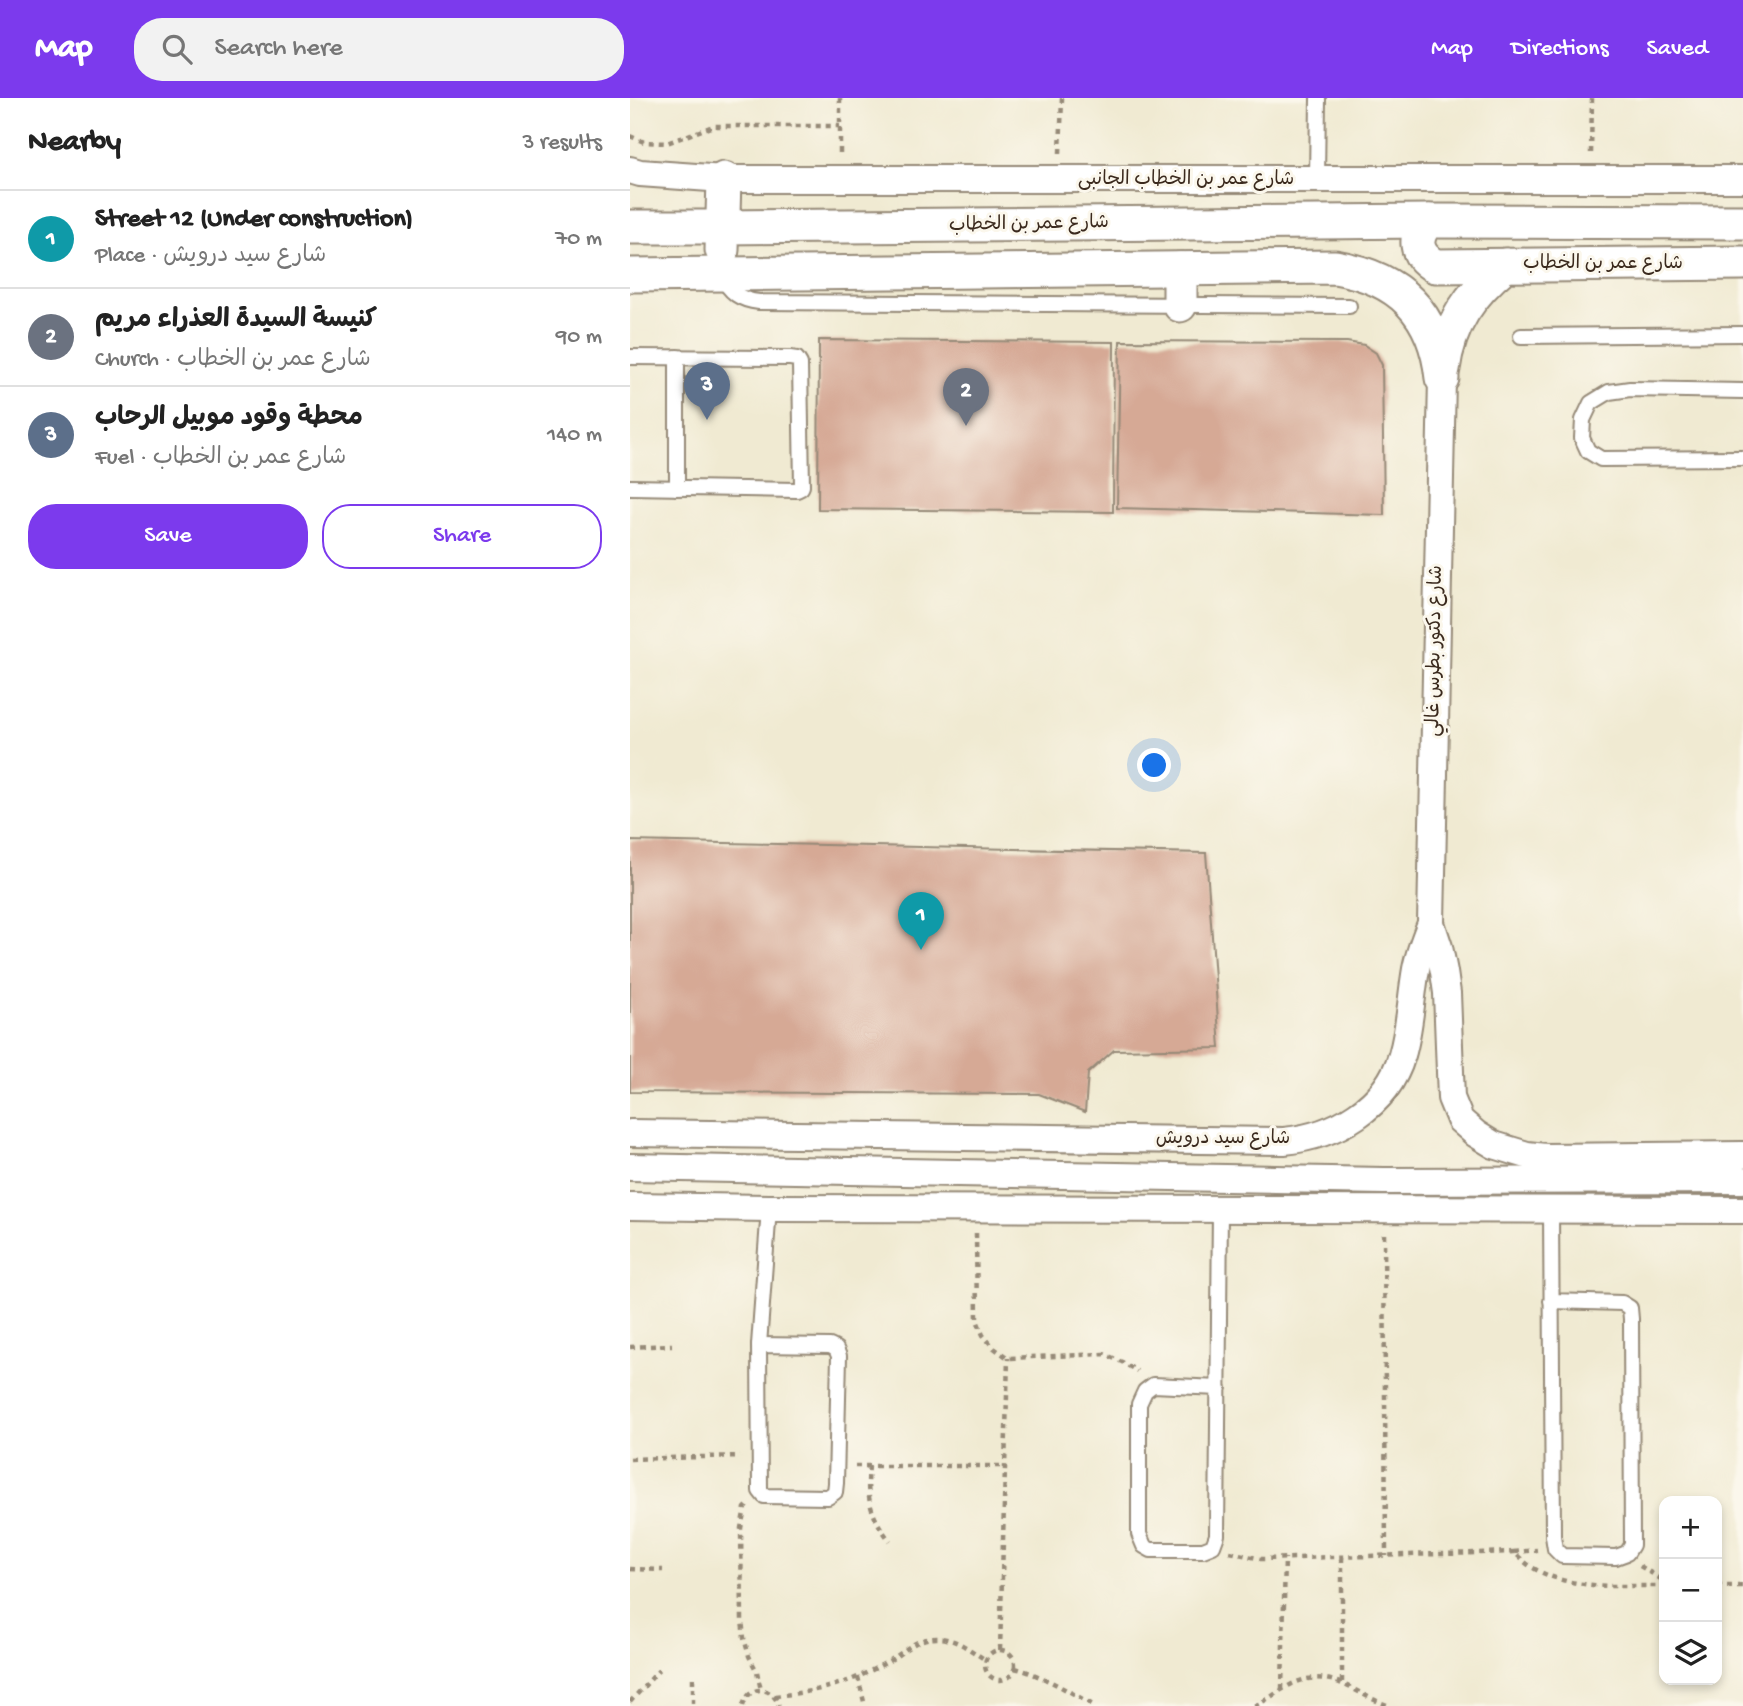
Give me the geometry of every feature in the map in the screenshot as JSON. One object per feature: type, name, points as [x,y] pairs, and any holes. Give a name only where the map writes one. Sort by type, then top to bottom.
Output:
[{"type":"street","name":"شارع عمر بن الخطاب الجانبى","points":[[630,170],[724,179],[840,180],[1743,179]]},
{"type":"street","points":[[722,274],[724,179]]},
{"type":"street","points":[[1699,222],[1743,196]]},
{"type":"street","name":"شارع عمر بن الخطاب","points":[[1429,221],[1422,227],[1418,245],[1421,254],[1435,266],[1743,263]]},
{"type":"street","name":"شارع عمر بن الخطاب","points":[[630,227],[1429,221],[1743,222]]},
{"type":"street","points":[[1442,379],[1445,356],[1460,314],[1488,279],[1505,265]]},
{"type":"street","points":[[630,275],[1335,268],[1355,271],[1391,286],[1419,312],[1436,343],[1442,379]]},
{"type":"street","points":[[1180,269],[1180,305]]},
{"type":"street","name":"شارع دكتور بطرس غالي","points":[[1431,923],[1442,379]]},
{"type":"street","points":[[1431,923],[1447,993],[1451,1098],[1460,1119],[1476,1134],[1510,1151],[1545,1157],[1743,1155]]},
{"type":"street","name":"شارع سيد درويش","points":[[638,1132],[1284,1141],[1304,1139],[1333,1130],[1359,1115],[1374,1101],[1396,1071],[1402,1055],[1416,968],[1431,923]]},
{"type":"street","points":[[637,1167],[638,1132]]},
{"type":"street","name":"شارع سيد درويش","points":[[637,1167],[1384,1181],[1743,1180]]},
{"type":"street","points":[[769,1208],[770,1169]]},
{"type":"street","points":[[1035,1208],[1037,1175]]},
{"type":"street","points":[[1384,1181],[1384,1209]]},
{"type":"street","points":[[630,1206],[1743,1210]]},
{"type":"lane","points":[[1317,180],[1318,98]]},
{"type":"lane","points":[[722,274],[731,291],[749,301],[759,302],[1349,306]]},
{"type":"lane","points":[[1521,335],[1743,334]]},
{"type":"lane","points":[[630,357],[797,359],[800,364],[802,486],[797,490],[630,488]]},
{"type":"lane","points":[[677,357],[677,488]]},
{"type":"lane","points":[[1743,391],[1630,389],[1609,392],[1591,403],[1583,421],[1582,438],[1588,451],[1601,459],[1743,458]]},
{"type":"lane","points":[[759,1345],[830,1346],[836,1349],[839,1356],[837,1466],[835,1492],[828,1497],[764,1496],[760,1491],[759,1345],[769,1208]]},
{"type":"lane","points":[[1219,1388],[1153,1385],[1145,1391],[1139,1404],[1139,1534],[1144,1546],[1151,1550],[1203,1550],[1213,1546],[1217,1535],[1219,1388],[1220,1209]]},
{"type":"lane","points":[[1551,1209],[1551,1301],[1553,1536],[1555,1549],[1562,1556],[1616,1557],[1627,1553],[1632,1545],[1630,1308],[1622,1303],[1551,1301]]},
{"type":"path","points":[[840,180],[841,98]]},
{"type":"path","points":[[1059,180],[1062,98]]},
{"type":"path","points":[[1591,180],[1592,98]]},
{"type":"path","points":[[630,136],[644,142],[667,143],[713,126],[840,126]]},
{"type":"path","points":[[976,1207],[977,1320],[983,1335],[994,1348],[1008,1358],[1104,1354],[1138,1372],[1153,1385]]},
{"type":"path","points":[[1384,1209],[1386,1556]]},
{"type":"path","points":[[630,1347],[672,1345]]},
{"type":"path","points":[[1000,1650],[1008,1358]]},
{"type":"path","points":[[630,1459],[759,1456]]},
{"type":"path","points":[[837,1466],[1005,1466]]},
{"type":"path","points":[[869,1466],[867,1486],[870,1506],[878,1525],[890,1541]]},
{"type":"path","points":[[760,1491],[745,1508],[741,1528],[741,1619],[749,1656],[757,1672],[761,1690]]},
{"type":"path","points":[[1213,1546],[1236,1555],[1261,1559],[1514,1552],[1534,1568],[1557,1579],[1582,1585],[1659,1586]]},
{"type":"path","points":[[1627,1553],[1640,1566],[1659,1578]]},
{"type":"path","points":[[1342,1557],[1342,1683]]},
{"type":"path","points":[[1282,1690],[1285,1558]]},
{"type":"path","points":[[630,1569],[663,1570]]},
{"type":"path","points":[[1722,1586],[1743,1586]]},
{"type":"path","points":[[775,1696],[803,1693],[858,1676],[890,1660],[919,1640],[938,1638],[956,1641],[986,1660]]},
{"type":"path","points":[[1006,1651],[1011,1655],[1015,1668],[1011,1675],[996,1679],[989,1675],[985,1668],[986,1660],[991,1653],[1006,1651]]},
{"type":"path","points":[[1015,1668],[1055,1682],[1095,1706]]},
{"type":"path","points":[[630,1702],[659,1670]]},
{"type":"path","points":[[858,1676],[865,1706]]},
{"type":"path","points":[[693,1678],[693,1706]]},
{"type":"path","points":[[1254,1706],[1282,1690],[1317,1678],[1342,1683],[1390,1706]]},
{"type":"path","points":[[743,1706],[748,1695],[761,1690],[775,1696],[779,1706]]},
{"type":"building","points":[[819,340],[1114,342],[1113,512],[818,509]]},
{"type":"building","points":[[1120,341],[1347,342],[1364,345],[1376,353],[1382,365],[1384,515],[1117,508]]},
{"type":"building","points":[[630,841],[1206,853],[1220,1048],[1114,1050],[1088,1073],[1085,1112],[1039,1094],[630,1092]]},
{"type":"place","name":"محطة وقود موبيل الرحاب","points":[[707,420]]},
{"type":"place","name":"كنيسة السيدة العذراء مريم","points":[[966,426]]},
{"type":"place","name":"Street 12 (Under construction)","points":[[921,950]]}]
